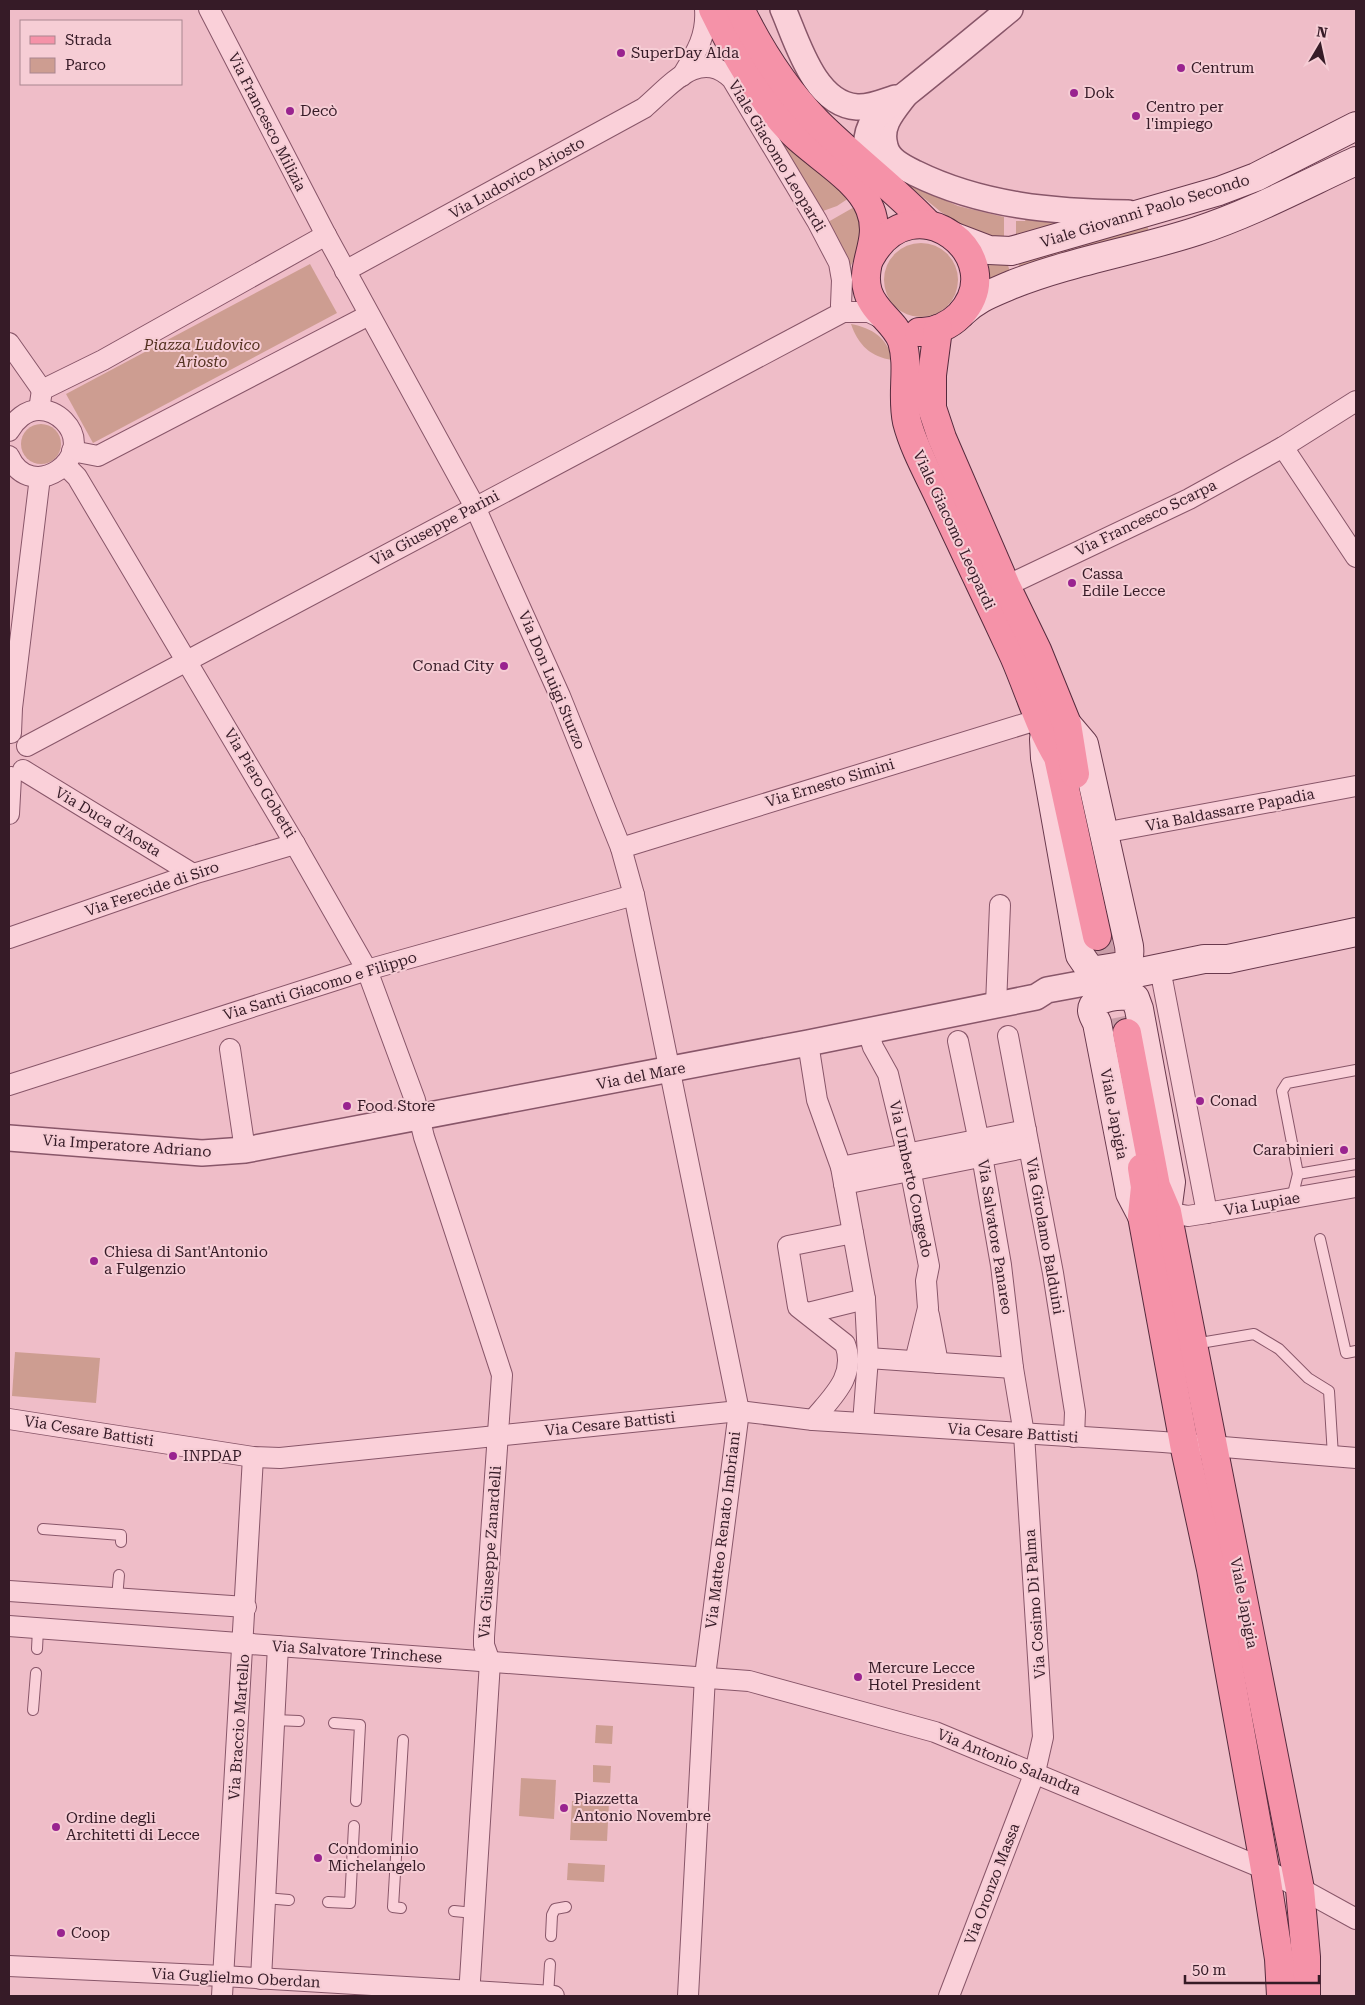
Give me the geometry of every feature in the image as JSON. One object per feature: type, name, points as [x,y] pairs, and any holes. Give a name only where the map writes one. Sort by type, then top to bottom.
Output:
[{"type":"main road","name":"Viale Giacomo Leopardi","points":[[713,9],[732,48],[776,113],[806,146],[844,176],[868,205],[875,227],[875,241],[866,278],[867,290],[872,303],[897,330],[906,359],[904,400],[912,439],[1013,656],[1050,726],[1069,745],[1104,943]]},
{"type":"main road","name":"Viale Giacomo Leopardi","points":[[740,9],[754,39],[793,93],[816,120],[871,172],[899,193],[929,225]]},
{"type":"main road","name":"Viale Giovanni Paolo Secondo","points":[[955,237],[989,250],[1011,251],[1145,214],[1219,191],[1354,134]]},
{"type":"main road","name":"Viale Giovanni Paolo Secondo","points":[[962,312],[988,294],[1046,272],[1195,232],[1242,214],[1356,161]]},
{"type":"main road","name":"Viale Giacomo Leopardi","points":[[869,261],[877,245],[889,234],[909,225],[929,225],[942,229],[955,237],[971,259],[975,276],[971,296],[955,320],[938,329],[924,332],[910,331],[887,321]]},
{"type":"main road","name":"Viale Giacomo Leopardi","points":[[938,329],[932,375],[932,408],[942,438],[1006,586],[1037,650],[1050,726],[1045,758],[1104,943]]},
{"type":"main road","name":"Viale Giacomo Leopardi","points":[[1050,726],[1084,744],[1104,833],[1104,943]]},
{"type":"main road","points":[[1112,982],[1159,976],[1204,959],[1228,959],[1356,932]]},
{"type":"main road","points":[[1104,943],[1141,960],[1159,976]]},
{"type":"main road","points":[[1128,1026],[1142,995],[1159,976]]},
{"type":"main road","points":[[1092,1011],[1094,1004],[1100,1000],[1126,994],[1135,998],[1128,1026]]},
{"type":"main road","name":"Viale Japigia","points":[[1092,1011],[1097,1023],[1130,1193],[1155,1214],[1194,1344],[1300,1889],[1306,1996]]},
{"type":"main road","name":"Viale Japigia","points":[[1128,1026],[1156,1186],[1155,1214],[1184,1444],[1210,1569],[1265,1868],[1279,1959],[1281,1996]]},
{"type":"street","name":"Via Francesco Milizia","points":[[209,9],[326,235]]},
{"type":"street","name":"Via Ludovico Ariosto","points":[[682,76],[703,38],[706,25],[705,9]]},
{"type":"street","points":[[783,9],[811,74],[821,87],[834,97],[845,104],[857,107],[904,95]]},
{"type":"street","points":[[871,172],[866,158],[867,138],[873,121],[882,110],[904,95],[1010,9]]},
{"type":"street","name":"Via Ludovico Ariosto","points":[[346,271],[644,108],[682,76],[696,68],[708,65],[724,72]]},
{"type":"street","name":"Viale Giacomo Leopardi","points":[[724,72],[744,97],[818,221],[839,263],[842,280],[841,305],[843,312],[869,312],[887,321]]},
{"type":"street","points":[[904,95],[886,122],[883,136],[885,148],[892,159],[913,172],[955,190],[1011,204],[1088,212],[1145,214]]},
{"type":"street","points":[[42,390],[104,360],[326,235],[369,315],[98,456],[69,458]]},
{"type":"street","name":"Via Giuseppe Parini","points":[[27,746],[843,312]]},
{"type":"street","name":"Via Don Luigi Sturzo","points":[[369,315],[475,507],[560,696],[621,848],[634,895],[671,1070]]},
{"type":"street","points":[[9,343],[42,390],[40,410]]},
{"type":"street","name":"Via Francesco Scarpa","points":[[1006,586],[1189,499],[1283,446],[1356,401]]},
{"type":"street","points":[[9,458],[22,472],[40,477],[58,472],[69,458],[73,441],[66,423],[58,416],[40,410],[25,414],[10,426]]},
{"type":"street","points":[[1283,446],[1356,557]]},
{"type":"street","name":"Via Piero Gobetti","points":[[69,458],[77,477],[295,844],[367,970],[420,1118]]},
{"type":"street","points":[[9,814],[14,774],[29,758],[27,746],[18,736],[10,733],[40,477]]},
{"type":"street","name":"Via Ernesto Simini","points":[[621,848],[1050,726]]},
{"type":"street","name":"Via Duca d'Aosta","points":[[14,774],[193,874]]},
{"type":"street","name":"Via Baldassarre Papadia","points":[[1104,833],[1356,786]]},
{"type":"street","name":"Via Ferecide di Siro","points":[[9,938],[193,874],[295,844]]},
{"type":"street","name":"Via Santi Giacomo e Filippo","points":[[9,1085],[367,970],[634,895]]},
{"type":"street","points":[[996,1005],[1000,905]]},
{"type":"street","points":[[1092,1011],[1066,992],[1077,974],[1104,943]]},
{"type":"street","points":[[1159,976],[1207,1213]]},
{"type":"street","name":"Via del Mare","points":[[245,1150],[808,1043],[1036,997],[1047,990],[1066,992],[1112,982]]},
{"type":"street","name":"Via Umberto Congedo","points":[[868,1031],[873,1048],[888,1074],[909,1162],[929,1266],[926,1281],[928,1308],[915,1361]]},
{"type":"street","name":"Via Girolamo Balduini","points":[[1008,1036],[1054,1273],[1074,1412],[1074,1437]]},
{"type":"street","name":"Via Salvatore Panareo","points":[[958,1042],[981,1148],[1001,1265],[1013,1368],[1024,1434]]},
{"type":"street","points":[[808,1043],[817,1100],[842,1176],[864,1299],[868,1358],[863,1423]]},
{"type":"street","points":[[230,1049],[245,1150]]},
{"type":"street","name":"Via Matteo Renato Imbriani","points":[[671,1070],[739,1411],[704,1676],[688,1996]]},
{"type":"street","name":"Via Giuseppe Zanardelli","points":[[420,1118],[502,1375],[484,1645],[490,1662],[469,1994]]},
{"type":"street","name":"Via Imperatore Adriano","points":[[9,1138],[202,1153],[245,1150]]},
{"type":"street","points":[[842,1176],[1028,1139]]},
{"type":"street","name":"Via Lupiae","points":[[1155,1214],[1188,1216],[1356,1187]]},
{"type":"street","points":[[813,1420],[847,1378],[847,1348],[845,1344],[808,1313],[798,1307],[788,1246],[853,1232]]},
{"type":"street","points":[[808,1313],[864,1299]]},
{"type":"street","points":[[928,1308],[938,1362]]},
{"type":"street","points":[[868,1358],[1013,1368]]},
{"type":"street","name":"Via Cesare Battisti","points":[[9,1419],[254,1457],[280,1458],[498,1434],[739,1411],[813,1420],[1213,1446],[1356,1458]]},
{"type":"street","name":"Via Cosimo Di Palma","points":[[1024,1434],[1043,1737],[1035,1772]]},
{"type":"street","name":"Via Braccio Martello","points":[[222,1996],[254,1457]]},
{"type":"street","points":[[9,1592],[246,1607]]},
{"type":"street","name":"Via Salvatore Trinchese","points":[[9,1626],[704,1676]]},
{"type":"street","points":[[260,1979],[278,1646]]},
{"type":"street","name":"Via Antonio Salandra","points":[[704,1676],[749,1680],[936,1732],[1265,1868],[1356,1919]]},
{"type":"street","name":"Via Oronzo Massa","points":[[949,1996],[1035,1772]]},
{"type":"street","name":"Via Guglielmo Oberdan","points":[[9,1966],[223,1976],[469,1994],[554,1996]]},
{"type":"lane","points":[[1292,1198],[1298,1174],[1282,1091],[1287,1083],[1356,1070]]},
{"type":"lane","points":[[1298,1174],[1356,1164]]},
{"type":"lane","points":[[1320,1239],[1346,1353],[1356,1351]]},
{"type":"lane","points":[[1194,1344],[1254,1334],[1279,1349],[1308,1378],[1329,1391],[1332,1456]]},
{"type":"lane","points":[[43,1529],[122,1535],[121,1542]]},
{"type":"lane","points":[[117,1598],[119,1575]]},
{"type":"lane","points":[[37,1649],[38,1629]]},
{"type":"lane","points":[[33,1710],[36,1673]]},
{"type":"lane","points":[[274,1720],[299,1722]]},
{"type":"lane","points":[[334,1723],[360,1725],[356,1801]]},
{"type":"lane","points":[[401,1908],[393,1907],[403,1740]]},
{"type":"lane","points":[[328,1902],[350,1903],[354,1826]]},
{"type":"lane","points":[[265,1898],[289,1900]]},
{"type":"lane","points":[[551,1936],[552,1916],[555,1909],[566,1907]]},
{"type":"lane","points":[[454,1911],[474,1913]]},
{"type":"lane","points":[[548,1996],[550,1964]]},
{"type":"green space","points":[[768,123],[849,198],[837,206],[823,211]]},
{"type":"green space","points":[[888,169],[916,187],[958,206],[1004,217],[1004,239],[977,234],[941,212]]},
{"type":"green space","points":[[856,206],[861,222],[861,238],[857,253],[849,269],[828,222]]},
{"type":"green space","points":[[1027,216],[1084,221],[1016,238],[1016,221],[1025,221]]},
{"type":"green space","points":[[1147,225],[1149,232],[1020,268],[1017,261]]},
{"type":"green space","points":[[921,243],[942,249],[952,259],[958,280],[952,301],[942,311],[921,317],[900,311],[890,301],[884,280],[890,259],[900,249]]},
{"type":"green space","points":[[1007,262],[1010,272],[990,281],[988,263]]},
{"type":"green space","name":"Piazza Ludovico Ariosto","points":[[310,264],[337,313],[93,443],[66,394]]},
{"type":"green space","points":[[851,324],[866,328],[878,335],[887,346],[892,360],[878,356],[866,349],[857,338]]},
{"type":"green space","points":[[45,424],[52,427],[58,433],[61,444],[60,452],[52,461],[45,464],[37,464],[30,461],[22,452],[21,440],[24,433],[33,425]]},
{"type":"green space","points":[[15,1352],[100,1358],[96,1403],[12,1396]]},
{"type":"green space","points":[[596,1725],[613,1726],[612,1744],[595,1743]]},
{"type":"green space","points":[[593,1765],[611,1766],[610,1783],[593,1782]]},
{"type":"green space","points":[[521,1778],[556,1780],[554,1819],[519,1816]]},
{"type":"green space","points":[[572,1801],[609,1803],[607,1841],[570,1840]]},
{"type":"green space","points":[[568,1863],[605,1865],[604,1882],[567,1880]]},
{"type":"tunnel","points":[[1097,936],[1117,1036]]},
{"type":"place","name":"SuperDay Alda","points":[[621,53]]},
{"type":"place","name":"Centrum","points":[[1181,68]]},
{"type":"place","name":"Dok","points":[[1074,93]]},
{"type":"place","name":"Decò","points":[[290,111]]},
{"type":"place","name":"Centro per l'impiego","points":[[1136,116]]},
{"type":"place","name":"Cassa Edile Lecce","points":[[1072,583]]},
{"type":"place","name":"Conad City","points":[[504,666]]},
{"type":"place","name":"Conad","points":[[1200,1101]]},
{"type":"place","name":"Food Store","points":[[347,1106]]},
{"type":"place","name":"Carabinieri","points":[[1344,1150]]},
{"type":"place","name":"Chiesa di Sant'Antonio a Fulgenzio","points":[[94,1261]]},
{"type":"place","name":"INPDAP","points":[[173,1456]]},
{"type":"place","name":"Mercure Lecce Hotel President","points":[[858,1677]]},
{"type":"place","name":"Piazzetta Antonio Novembre","points":[[564,1808]]},
{"type":"place","name":"Ordine degli Architetti di Lecce","points":[[56,1827]]},
{"type":"place","name":"Condominio Michelangelo","points":[[318,1858]]},
{"type":"place","name":"Coop","points":[[61,1933]]}]
